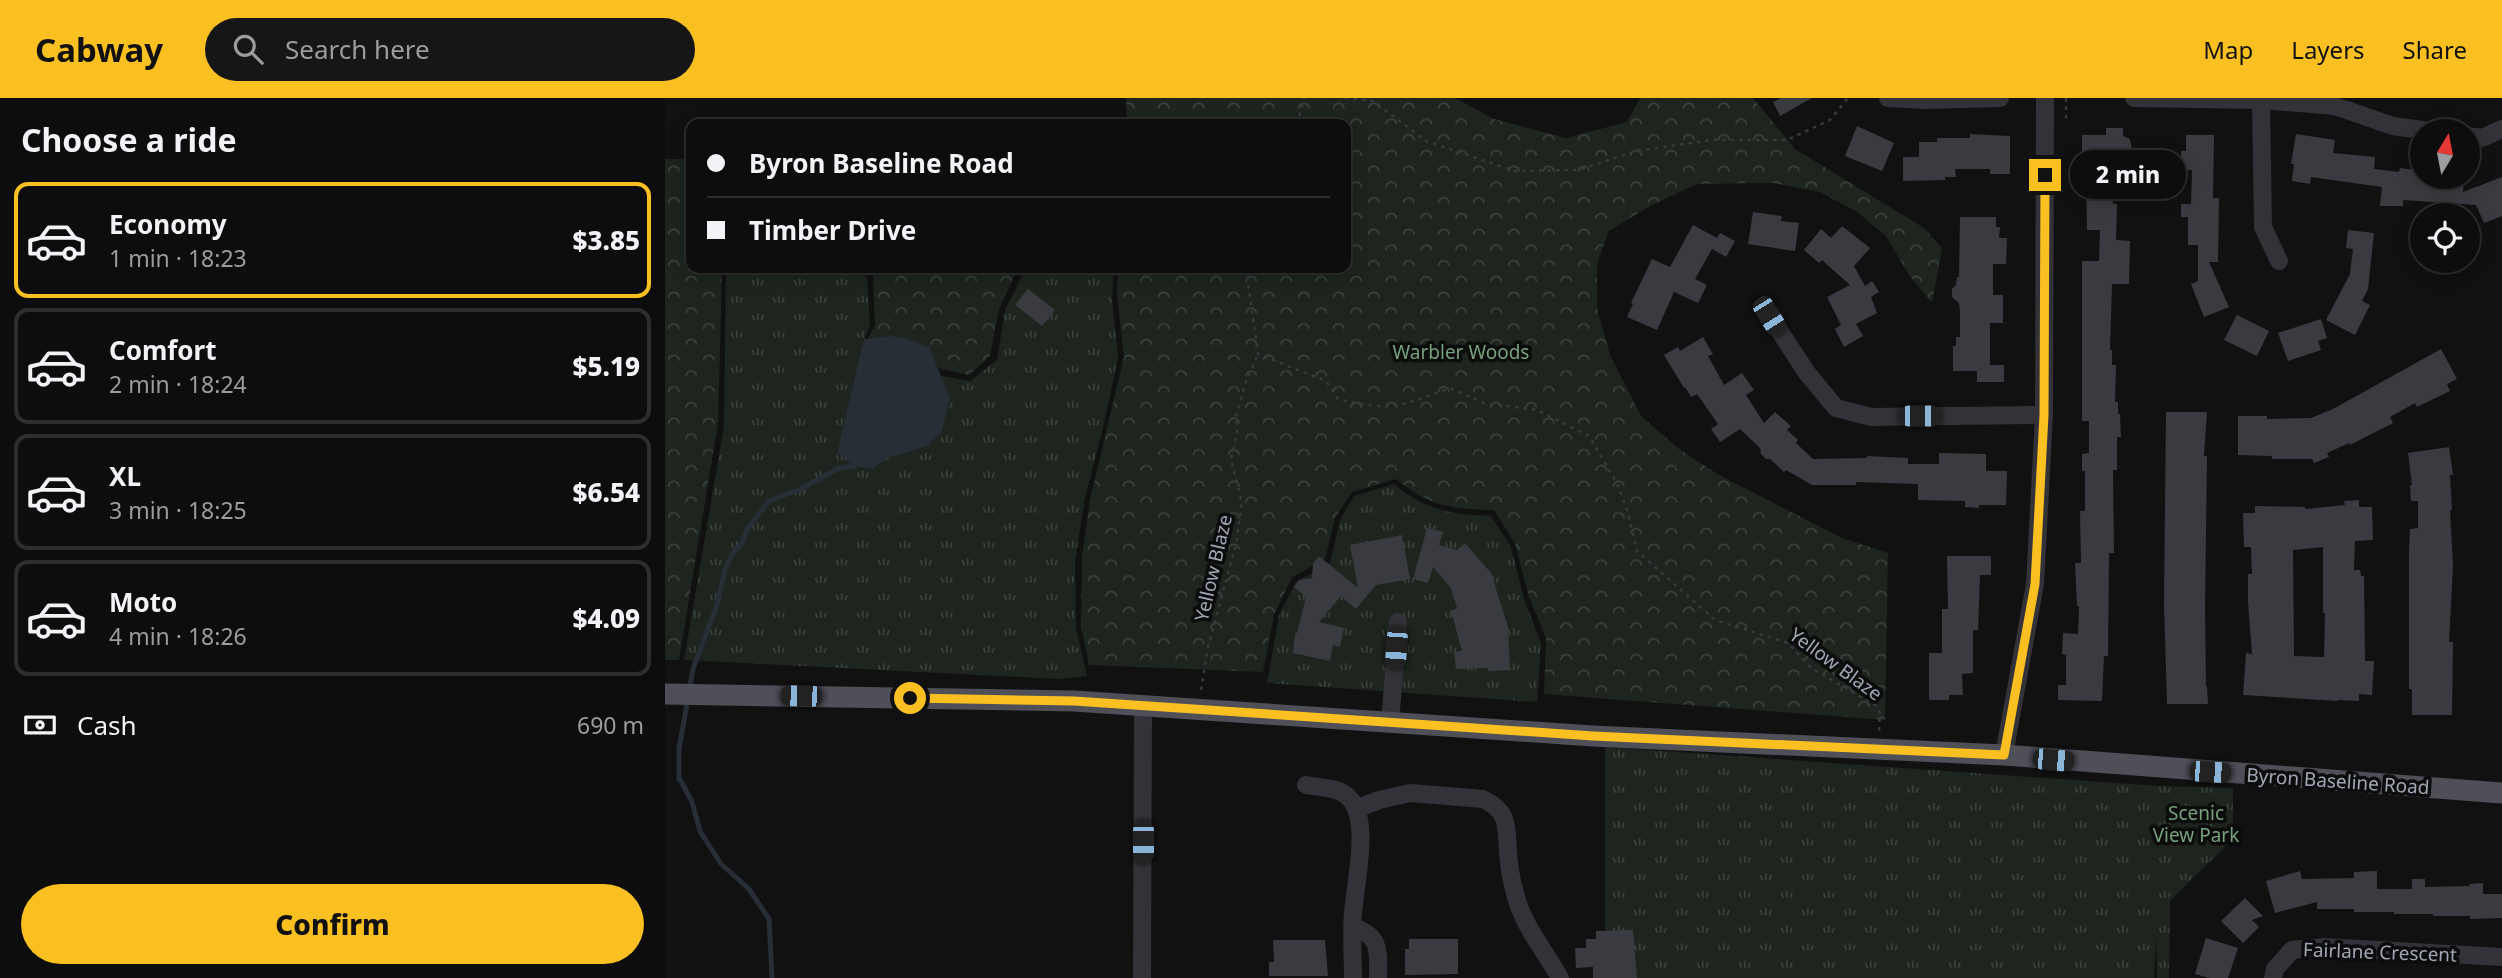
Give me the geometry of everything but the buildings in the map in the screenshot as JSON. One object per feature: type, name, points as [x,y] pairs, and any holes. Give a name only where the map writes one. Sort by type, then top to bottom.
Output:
[{"type":"main road","name":"Byron Baseline Road","points":[[665,694],[1074,701],[1593,736],[2004,755],[2502,793]]},
{"type":"street","points":[[1888,98],[2000,98]]},
{"type":"street","points":[[2004,755],[2035,584],[2044,415],[2045,98]]},
{"type":"street","points":[[2134,98],[2261,100],[2335,106],[2393,126],[2410,128]]},
{"type":"street","points":[[2261,100],[2263,227],[2279,261]]},
{"type":"street","points":[[2480,138],[2502,129]]},
{"type":"street","points":[[1769,316],[1807,373],[1836,408],[1871,417],[2044,415]]},
{"type":"street","points":[[1390,723],[1398,622]]},
{"type":"street","points":[[1142,978],[1143,706]]},
{"type":"street","points":[[1306,785],[1341,791],[1352,801],[1359,814],[1353,978]]},
{"type":"street","points":[[1356,809],[1410,793],[1483,799],[1494,804],[1503,815],[1508,828],[1508,855],[1516,897],[1530,931],[1560,978]]},
{"type":"street","points":[[1353,927],[1370,935],[1378,947],[1378,978]]},
{"type":"street","name":"Fairlane Crescent","points":[[2273,978],[2275,969],[2291,950],[2325,947],[2502,957]]},
{"type":"path","points":[[1298,119],[1304,98]]},
{"type":"path","points":[[1345,98],[1373,101],[1426,141],[1515,171],[1579,170],[1636,151],[1712,140],[1787,140],[1830,120],[1848,98]]},
{"type":"path","points":[[2066,98],[2066,121]]},
{"type":"path","points":[[1247,273],[1258,354]]},
{"type":"path","name":"Yellow Blaze","points":[[1198,710],[1208,647],[1236,544],[1242,503],[1231,460],[1237,432],[1236,416],[1258,354],[1326,381],[1338,399],[1366,406],[1401,406],[1450,388],[1484,403],[1537,410],[1589,436],[1618,485],[1637,551],[1715,620],[1788,643],[1811,668],[1877,706],[1880,713],[1879,737]]},
{"type":"green space","name":"Warbler Woods","points":[[1126,98],[1455,98],[1494,119],[1566,138],[1627,122],[1640,98],[1753,98],[1795,149],[1924,228],[1942,248],[1932,303],[1909,275],[1886,236],[1856,211],[1820,192],[1773,183],[1697,184],[1650,206],[1609,231],[1597,264],[1597,308],[1610,355],[1641,416],[1679,449],[1719,475],[1842,538],[1888,553],[1885,720],[1544,694],[1546,638],[1529,597],[1515,544],[1494,510],[1442,505],[1420,496],[1396,479],[1352,492],[1335,518],[1325,559],[1292,577],[1274,615],[1263,672],[1089,665],[1081,625],[1082,557],[1090,499],[1124,357],[1117,295],[1118,273],[1351,273],[1351,119],[1127,119]]},
{"type":"green space","points":[[665,159],[686,159],[686,273],[722,273],[718,423],[679,660],[665,660]]},
{"type":"green space","points":[[726,273],[863,273],[867,279],[870,325],[863,342],[942,376],[970,381],[997,360],[1005,310],[1024,273],[1114,273],[1112,298],[1118,358],[1085,498],[1075,561],[1076,628],[1087,676],[1059,679],[684,660],[724,427]]},
{"type":"green space","points":[[871,273],[1016,273],[999,309],[990,356],[969,375],[930,365],[868,338],[875,326]]},
{"type":"green space","points":[[1394,484],[1417,500],[1439,509],[1491,516],[1511,547],[1524,599],[1541,643],[1537,702],[1267,683],[1279,615],[1296,582],[1330,563],[1340,520],[1354,496]]},
{"type":"green space","name":"Scenic View Park","points":[[1605,747],[2159,786],[2233,788],[2233,839],[2170,901],[2169,978],[2157,978],[2156,935],[2154,978],[1605,978]]},
{"type":"shaded area","points":[[889,336],[929,347],[950,398],[942,431],[927,446],[885,459],[873,469],[854,466],[837,453],[864,339]]},
{"type":"waterway","points":[[689,690],[693,669],[716,608],[725,570],[732,554],[742,543],[747,529],[769,501],[801,489],[839,468],[854,466]]},
{"type":"waterway","points":[[688,699],[679,748],[679,780],[692,802],[700,831],[721,864],[749,889],[769,919],[772,978]]},
{"type":"route","points":[[910,698],[1074,701],[1593,736],[2004,755],[2035,584],[2044,415],[2045,175]]}]
